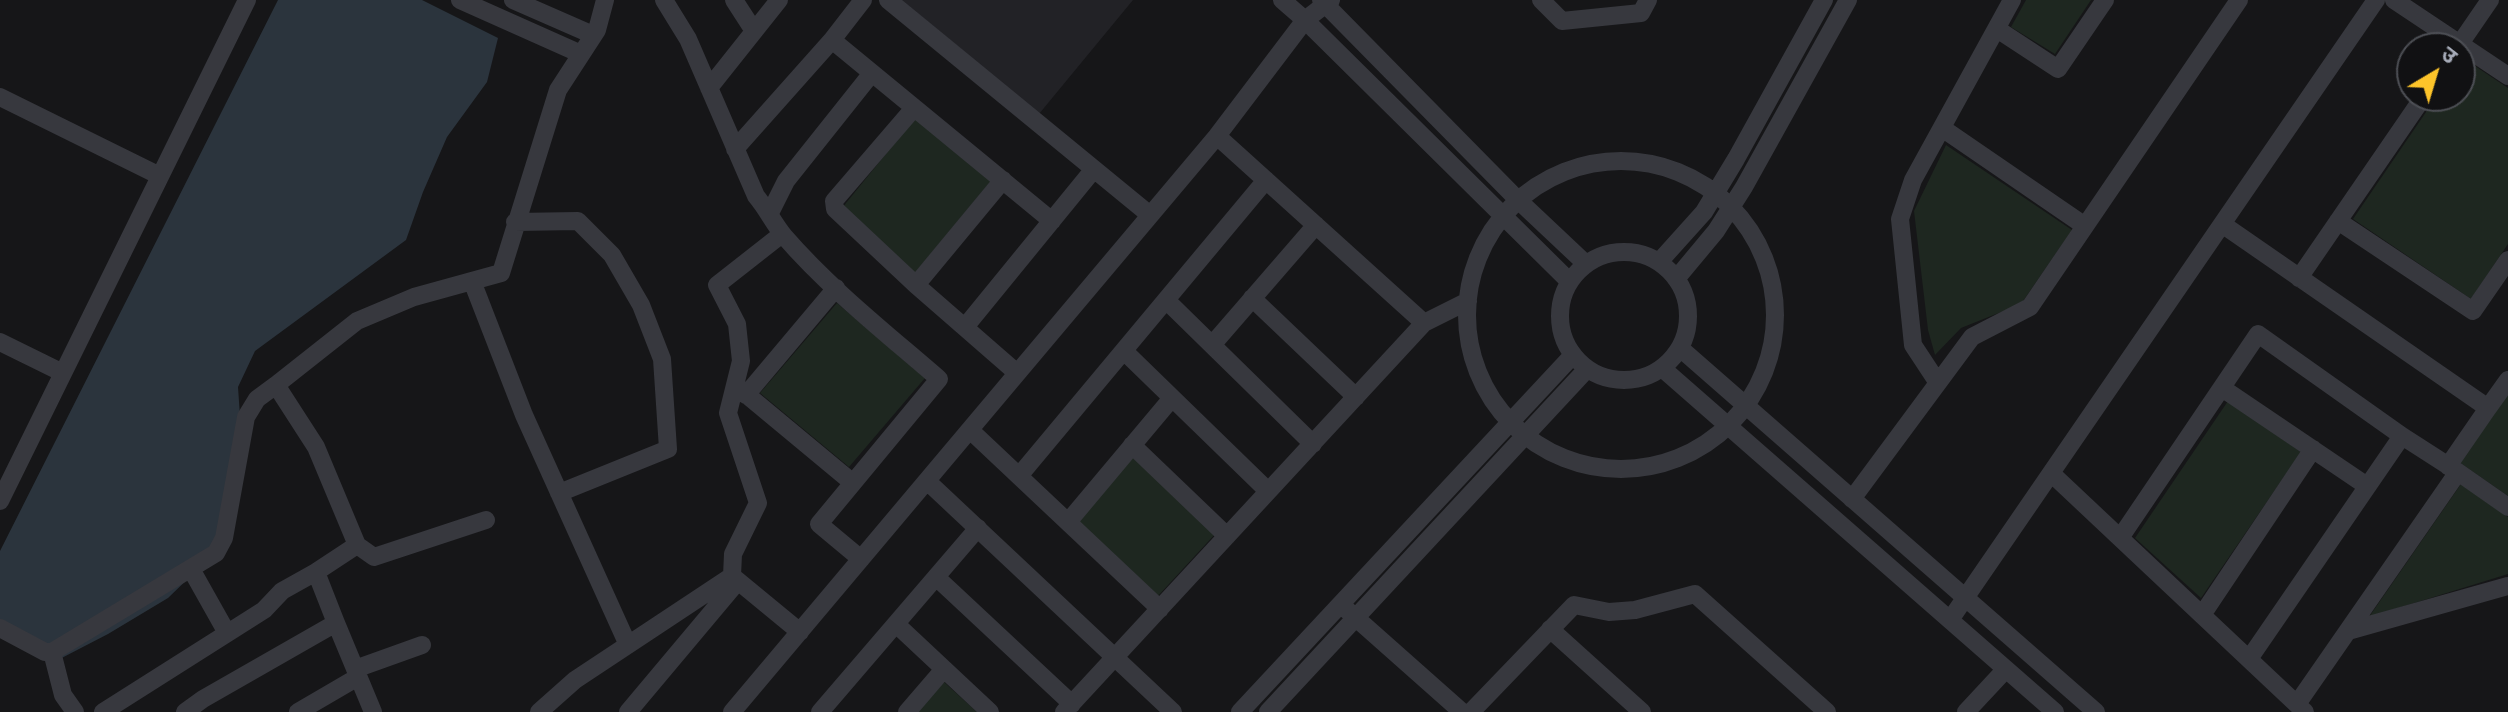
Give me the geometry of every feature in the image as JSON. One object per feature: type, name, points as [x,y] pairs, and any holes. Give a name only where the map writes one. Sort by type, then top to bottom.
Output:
[{"type":"street","points":[[0,501],[247,0]]},
{"type":"street","points":[[460,0],[581,54]]},
{"type":"street","points":[[513,0],[593,35]]},
{"type":"street","points":[[0,628],[45,652],[52,652],[216,553],[224,538],[246,417],[257,399],[357,321],[414,297],[501,273],[558,90],[593,35],[605,0]]},
{"type":"street","points":[[664,0],[688,39],[756,196],[782,234],[836,288],[939,379],[819,524],[861,559]]},
{"type":"street","points":[[734,0],[754,31]]},
{"type":"street","points":[[709,88],[779,0]]},
{"type":"street","points":[[735,149],[832,40],[863,0]]},
{"type":"street","points":[[888,0],[1150,215]]},
{"type":"street","points":[[1282,0],[1569,281]]},
{"type":"street","points":[[1541,0],[1562,21],[1641,13],[1648,0]]},
{"type":"street","points":[[1659,262],[1704,212],[1824,0]]},
{"type":"street","points":[[1676,279],[1716,231],[1731,207],[1848,0]]},
{"type":"street","points":[[1938,383],[1913,345],[1900,219],[1913,180],[2012,0]]},
{"type":"street","points":[[1997,29],[2058,69],[2105,0]]},
{"type":"street","points":[[1852,499],[1972,337],[2030,307],[2239,0]]},
{"type":"street","points":[[1950,620],[2376,0]]},
{"type":"street","points":[[2394,0],[2439,32]]},
{"type":"street","points":[[2468,32],[2490,0]]},
{"type":"street","points":[[732,712],[1217,136],[1305,20],[1326,2],[1517,199],[1586,264]]},
{"type":"street","points":[[832,40],[1052,221]]},
{"type":"street","points":[[2476,57],[2508,76]]},
{"type":"street","points":[[770,213],[786,181],[872,73]]},
{"type":"street","points":[[0,97],[160,176]]},
{"type":"street","points":[[914,108],[834,201],[835,209],[1017,373]]},
{"type":"street","points":[[2299,278],[2413,112]]},
{"type":"street","points":[[1942,128],[2085,226]]},
{"type":"street","points":[[1217,136],[1424,323]]},
{"type":"street","points":[[1621,160],[1662,166],[1694,179],[1715,193],[1731,207],[1754,237],[1768,269],[1775,311],[1773,340],[1765,370],[1746,406],[1728,427],[1695,451],[1648,467],[1604,468],[1563,458],[1525,436],[1487,393],[1473,359],[1466,319],[1472,269],[1498,213],[1573,167],[1621,160]]},
{"type":"street","points":[[965,327],[1094,169]]},
{"type":"street","points":[[916,285],[1003,180]]},
{"type":"street","points":[[1019,476],[1266,180]]},
{"type":"street","points":[[515,222],[578,221],[612,255],[641,305],[662,359],[668,449],[559,493]]},
{"type":"street","points":[[2338,221],[2473,311],[2508,260]]},
{"type":"street","points":[[2222,224],[2488,408]]},
{"type":"street","points":[[1212,345],[1316,225]]},
{"type":"street","points":[[740,390],[737,324],[717,285],[782,234]]},
{"type":"street","points":[[1620,251],[1659,262],[1676,279],[1684,292],[1688,312],[1685,337],[1680,348],[1662,368],[1651,375],[1628,380],[1601,376],[1587,369],[1573,355],[1566,344],[1559,319],[1562,297],[1569,281],[1586,264],[1620,251]]},
{"type":"street","points":[[472,281],[524,415],[628,645]]},
{"type":"street","points":[[628,712],[735,578],[733,554],[758,503],[728,413],[740,390],[836,288]]},
{"type":"street","points":[[1252,298],[1356,397]]},
{"type":"street","points":[[1166,300],[1313,444]]},
{"type":"street","points":[[936,577],[1068,708],[1424,323],[1468,301]]},
{"type":"street","points":[[2120,538],[2258,334],[2508,507]]},
{"type":"street","points":[[0,342],[63,373]]},
{"type":"street","points":[[1680,348],[2096,712]]},
{"type":"street","points":[[1124,351],[1268,491]]},
{"type":"street","points":[[1240,712],[1573,355]]},
{"type":"street","points":[[1662,368],[2055,712]]},
{"type":"street","points":[[1268,712],[1587,369]]},
{"type":"street","points":[[2051,473],[2301,708],[2508,380]]},
{"type":"street","points":[[276,385],[316,447],[357,545],[374,557],[486,520]]},
{"type":"street","points":[[2222,388],[2367,486]]},
{"type":"street","points":[[740,390],[853,483]]},
{"type":"street","points":[[1068,522],[1172,398]]},
{"type":"street","points":[[970,430],[1160,609]]},
{"type":"street","points":[[2249,659],[2402,436]]},
{"type":"street","points":[[1132,445],[1227,536]]},
{"type":"street","points":[[2202,615],[2313,449]]},
{"type":"street","points":[[927,481],[1173,712]]},
{"type":"street","points":[[820,712],[978,528]]},
{"type":"street","points":[[103,712],[264,610],[282,591],[357,545]]},
{"type":"street","points":[[191,569],[227,633]]},
{"type":"street","points":[[316,572],[373,712]]},
{"type":"street","points":[[735,578],[800,632]]},
{"type":"street","points":[[539,712],[575,680],[735,578]]},
{"type":"street","points":[[2348,631],[2508,586]]},
{"type":"street","points":[[1471,712],[1574,605],[1609,612],[1635,610],[1695,594],[1827,712]]},
{"type":"street","points":[[1341,604],[1462,712]]},
{"type":"street","points":[[185,712],[210,706],[336,623]]},
{"type":"street","points":[[896,624],[990,712]]},
{"type":"street","points":[[1550,629],[1642,712]]},
{"type":"street","points":[[298,712],[356,673],[422,645]]},
{"type":"street","points":[[52,652],[63,695],[75,712]]},
{"type":"street","points":[[907,712],[944,669]]},
{"type":"street","points":[[1966,712],[2006,669]]},
{"type":"shaded area","points":[[278,0],[422,0],[498,38],[487,82],[447,137],[406,240],[255,351],[238,387],[242,445],[226,542],[168,598],[52,663],[0,621],[0,551]]},
{"type":"shaded area","points":[[902,0],[1133,0],[1039,114]]},
{"type":"shaded area","points":[[2026,0],[2091,0],[2055,54],[2011,27]]},
{"type":"shaded area","points":[[2476,67],[2508,88],[2508,244],[2471,299],[2353,219],[2426,112],[2476,112]]},
{"type":"shaded area","points":[[915,118],[991,181],[914,274],[842,208]]},
{"type":"shaded area","points":[[1946,145],[2072,230],[2021,304],[1961,328],[1935,355],[1928,330],[1914,211]]},
{"type":"shaded area","points":[[837,303],[925,378],[849,467],[760,393]]},
{"type":"shaded area","points":[[2508,391],[2508,496],[2459,462]]},
{"type":"shaded area","points":[[2228,401],[2301,452],[2201,598],[2135,538]]},
{"type":"shaded area","points":[[1134,452],[1217,532],[1157,597],[1076,519]]},
{"type":"shaded area","points":[[2461,484],[2508,517],[2508,574],[2369,617]]},
{"type":"shaded area","points":[[944,682],[977,712],[917,712]]}]
